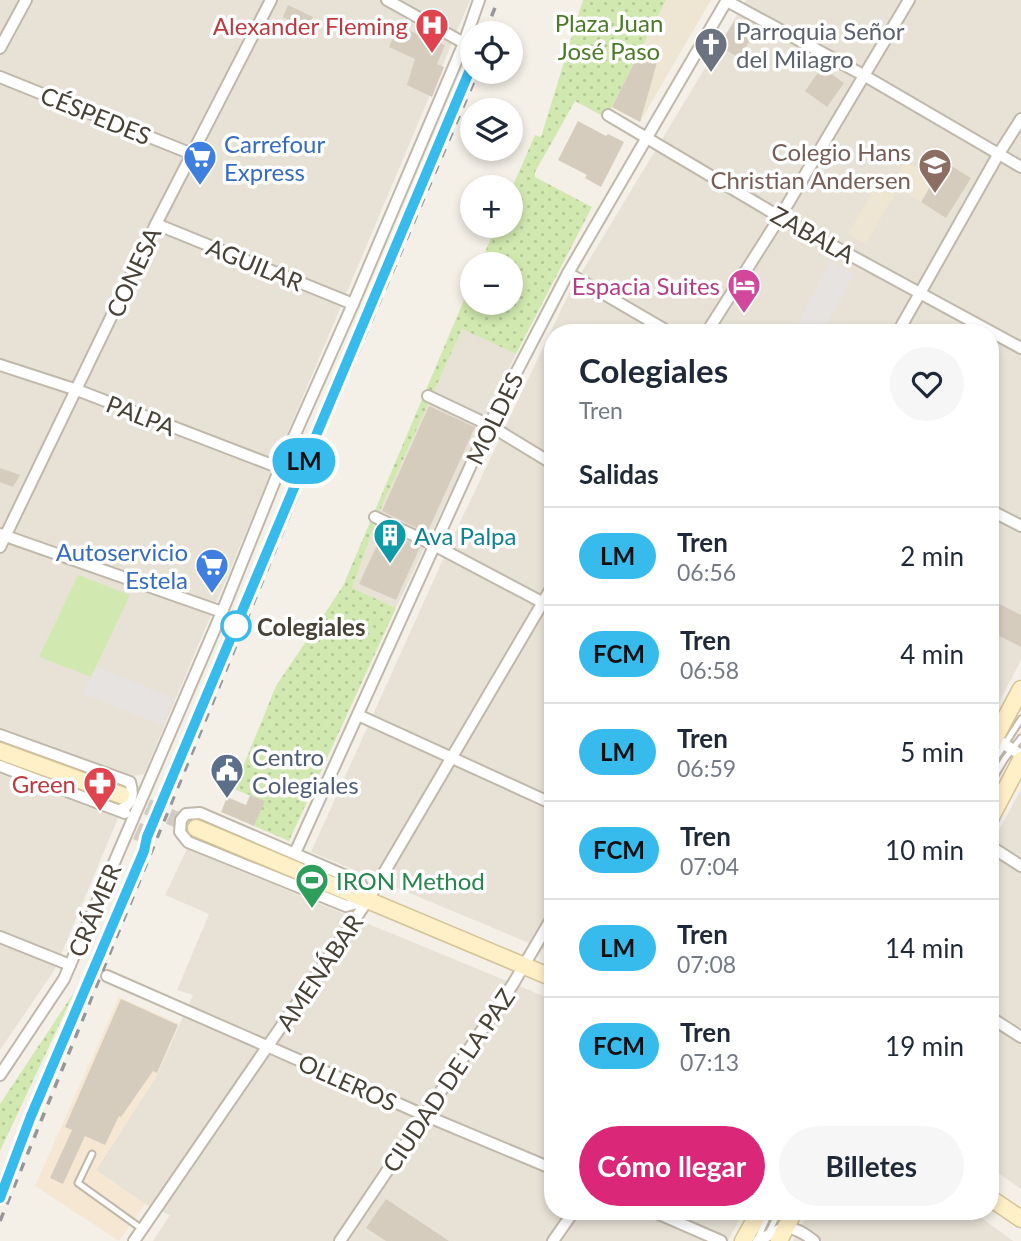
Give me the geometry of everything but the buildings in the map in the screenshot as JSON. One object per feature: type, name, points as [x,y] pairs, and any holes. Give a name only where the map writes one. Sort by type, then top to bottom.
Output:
[{"type":"main road","points":[[999,776],[1021,689]]},
{"type":"main road","points":[[0,751],[120,803]]},
{"type":"main road","points":[[196,828],[544,974]]},
{"type":"main road","points":[[999,1204],[1021,1219]]},
{"type":"main road","points":[[743,1241],[755,1220]]},
{"type":"main road","points":[[769,1238],[785,1220]]},
{"type":"street","points":[[0,48],[26,0]]},
{"type":"street","name":"CONESA","points":[[0,547],[3,534],[77,390],[156,224],[271,0]]},
{"type":"street","points":[[387,0],[460,41]]},
{"type":"street","name":"CRÁMER","points":[[472,21],[479,0]]},
{"type":"street","points":[[727,0],[1021,167]]},
{"type":"street","name":"MOLDES","points":[[295,853],[489,425],[568,273],[727,0]]},
{"type":"street","points":[[712,324],[780,217],[909,0]]},
{"type":"street","name":"CRÁMER","points":[[0,1075],[64,979],[222,612],[280,468],[460,52]]},
{"type":"street","name":"CÉSPEDES","points":[[0,77],[192,154]]},
{"type":"street","name":"ZABALA","points":[[608,115],[780,217],[977,324]]},
{"type":"street","points":[[903,324],[1021,119]]},
{"type":"street","name":"AGUILAR","points":[[156,224],[353,304]]},
{"type":"street","points":[[568,273],[655,324]]},
{"type":"street","name":"ZABALA","points":[[999,336],[1021,348]]},
{"type":"street","name":"PALPA","points":[[0,365],[77,390],[280,468]]},
{"type":"street","points":[[428,396],[489,425],[544,459]]},
{"type":"street","points":[[999,515],[1021,526]]},
{"type":"street","points":[[375,517],[544,603]]},
{"type":"street","points":[[3,534],[222,612]]},
{"type":"street","name":"AMENÁBAR","points":[[134,1241],[368,900],[452,757],[544,611]]},
{"type":"street","points":[[358,715],[544,800]]},
{"type":"street","points":[[0,735],[130,782],[133,793],[131,800],[120,803],[0,766]]},
{"type":"street","points":[[120,803],[131,821]]},
{"type":"street","points":[[200,813],[360,882],[368,900],[346,906],[188,842],[180,832],[180,824],[186,814],[200,813]]},
{"type":"street","points":[[999,852],[1021,866]]},
{"type":"street","name":"CIUDAD DE LA PAZ","points":[[340,1241],[544,931]]},
{"type":"street","points":[[0,937],[70,965]]},
{"type":"street","name":"OLLEROS","points":[[107,976],[544,1165]]},
{"type":"street","points":[[999,1023],[1021,1037]]},
{"type":"street","points":[[553,1241],[568,1220]]},
{"type":"street","points":[[673,1220],[721,1241]]},
{"type":"street","points":[[769,1238],[798,1228],[814,1241]]},
{"type":"lane","points":[[1005,747],[1021,719]]},
{"type":"lane","points":[[1005,747],[1021,738]]},
{"type":"lane","points":[[92,1154],[78,1183],[142,1228]]},
{"type":"lane","points":[[769,1238],[770,1220]]},
{"type":"lane","points":[[769,1238],[776,1220]]},
{"type":"shaded area","points":[[0,0],[470,0],[144,774],[128,777],[0,731]]},
{"type":"shaded area","points":[[666,0],[711,0],[640,122],[612,107]]},
{"type":"shaded area","points":[[746,0],[1021,0],[1021,660],[999,703],[999,324],[554,324],[568,295]]},
{"type":"shaded area","name":"Colegio Hans Christian Andersen","points":[[939,158],[971,178],[946,218],[898,188],[866,244],[848,234],[881,176],[893,183],[906,161],[928,174]]},
{"type":"shaded area","points":[[831,261],[854,274],[827,324],[797,324]]},
{"type":"shaded area","points":[[462,328],[516,354],[396,608],[351,588],[378,515]]},
{"type":"shaded area","points":[[544,346],[544,949],[311,852],[454,535]]},
{"type":"shaded area","points":[[96,667],[174,698],[162,725],[83,694]]},
{"type":"shaded area","points":[[0,774],[118,818],[55,969],[0,1050]]},
{"type":"shaded area","points":[[1021,789],[1021,1189],[999,1174],[999,830]]},
{"type":"shaded area","points":[[187,849],[544,996],[544,1220],[739,1220],[728,1241],[153,1241],[170,1215],[145,1204],[96,1170],[156,1077],[193,995],[177,990],[209,914],[165,895]]},
{"type":"shaded area","points":[[119,997],[179,1024],[156,1077],[96,1170],[145,1204],[119,1241],[35,1186]]},
{"type":"shaded area","points":[[804,1220],[984,1220],[1013,1241],[793,1241]]},
{"type":"green space","name":"Plaza Juan José Paso","points":[[583,0],[666,0],[606,118],[575,101],[535,172],[535,177],[592,207],[516,354],[462,329],[378,515],[352,588],[396,608],[289,841],[254,826],[264,801],[234,789],[276,686],[343,586],[460,309],[460,315],[523,315],[523,252],[485,252],[491,238],[523,238],[523,175],[518,175],[535,135],[541,137]]},
{"type":"green space","points":[[78,575],[130,595],[91,677],[39,657]]},
{"type":"green space","points":[[75,991],[0,1151],[0,1104]]},
{"type":"tunnel","points":[[125,797],[196,828]]},
{"type":"railway","points":[[490,21],[498,0]]},
{"type":"railway","points":[[0,1221],[319,443],[473,84]]},
{"type":"railway","points":[[16,1155],[53,1065]]},
{"type":"train","name":"LM","points":[[0,1198],[31,1116],[144,851],[147,837],[464,84]]},
{"type":"place","name":"Alexander Fleming","points":[[432,55]]},
{"type":"place","name":"Parroquia Señor del Milagro","points":[[711,74]]},
{"type":"place","name":"Carrefour Express","points":[[200,187]]},
{"type":"place","name":"Colegio Hans Christian Andersen","points":[[935,195]]},
{"type":"place","name":"Espacia Suites","points":[[744,315]]},
{"type":"place","name":"Ava Palpa","points":[[390,565]]},
{"type":"place","name":"Autoservicio Estela","points":[[212,595]]},
{"type":"place","name":"Colegiales","points":[[236,626]]},
{"type":"place","name":"Centro Colegiales","points":[[227,800]]},
{"type":"place","name":"Green","points":[[100,813]]},
{"type":"place","name":"IRON Method","points":[[312,910]]}]
